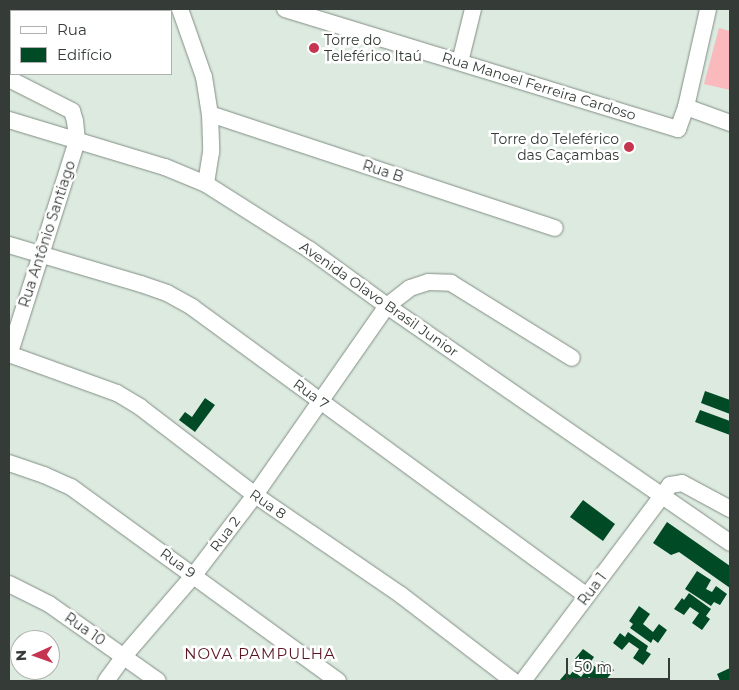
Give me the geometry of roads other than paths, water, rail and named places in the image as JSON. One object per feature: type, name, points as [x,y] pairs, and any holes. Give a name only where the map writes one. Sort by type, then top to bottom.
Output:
[{"type":"street","points":[[180,9],[204,77],[210,114],[211,152],[206,184]]},
{"type":"street","name":"Rua Manoel Ferreira Cardoso","points":[[285,9],[678,129],[686,107]]},
{"type":"street","points":[[460,62],[473,9]]},
{"type":"street","points":[[708,9],[686,107],[730,123]]},
{"type":"street","points":[[9,79],[72,112],[77,141]]},
{"type":"street","name":"Rua B","points":[[210,114],[555,228]]},
{"type":"street","name":"Avenida Olavo Brasil Junior","points":[[9,120],[165,168],[206,184],[310,250],[387,306],[730,543]]},
{"type":"street","name":"Rua Antônio Santiago","points":[[9,354],[77,141]]},
{"type":"street","name":"Rua 7","points":[[9,245],[166,293],[192,307],[587,596]]},
{"type":"street","name":"Rua 2","points":[[106,681],[124,656],[194,575],[255,495],[387,306],[410,288],[428,282],[451,282],[572,358]]},
{"type":"street","name":"Rua 8","points":[[9,354],[117,393],[140,407],[255,495],[401,595],[513,681]]},
{"type":"street","name":"Rua 9","points":[[9,463],[44,474],[71,487],[338,681]]},
{"type":"street","points":[[661,496],[670,485],[682,483],[730,509]]},
{"type":"street","name":"Rua 1","points":[[523,681],[661,496]]},
{"type":"street","name":"Rua 10","points":[[9,584],[49,604],[158,681]]},
{"type":"place","name":"Torre do Teleférico Itaú","points":[[314,48]]},
{"type":"place","name":"Torre do Teleférico das Caçambas","points":[[629,147]]},
{"type":"district","name":"NOVA PAMPULHA","points":[[260,654]]}]
